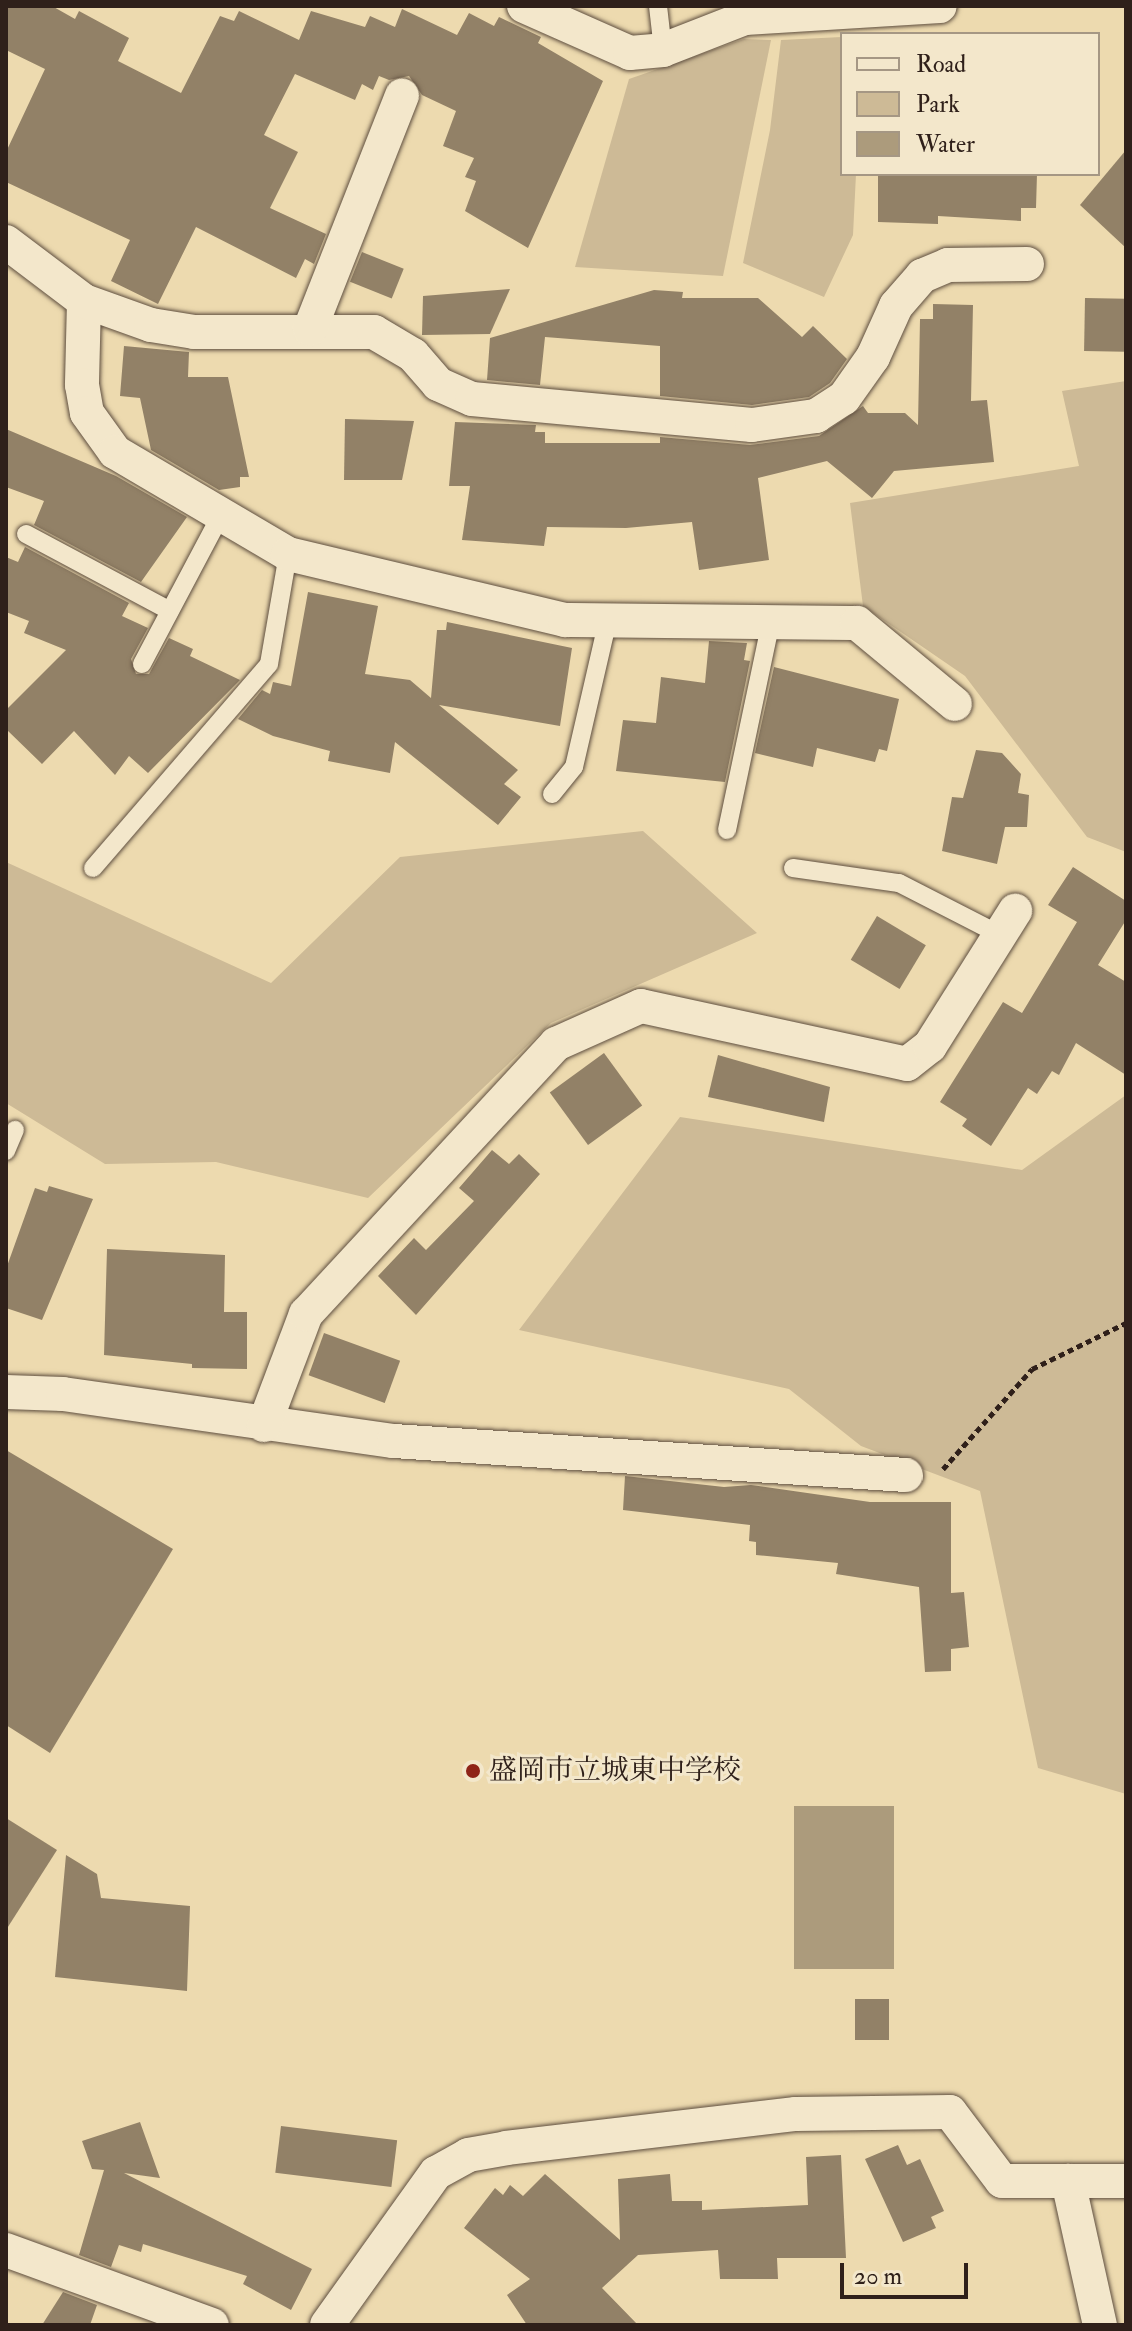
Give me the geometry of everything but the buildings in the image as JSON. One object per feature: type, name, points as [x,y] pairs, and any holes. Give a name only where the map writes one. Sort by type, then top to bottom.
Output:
[{"type":"street","points":[[524,6],[630,53],[663,50],[745,18],[940,6]]},
{"type":"street","points":[[310,329],[402,95]]},
{"type":"street","points":[[6,242],[84,301],[151,325],[194,332],[310,329],[374,332],[413,355],[438,384],[472,399],[752,425],[816,416],[844,398],[873,357],[896,306],[922,276],[948,265],[1027,264]]},
{"type":"street","points":[[84,301],[82,385],[87,413],[115,452],[288,554],[565,620],[857,623],[955,704]]},
{"type":"street","points":[[264,1425],[306,1314],[556,1044],[641,1006],[907,1064],[930,1046],[1007,923]]},
{"type":"street","points":[[6,1392],[63,1394],[264,1425],[409,1442],[906,1475]]},
{"type":"street","points":[[327,2325],[436,2173],[468,2155],[781,2115],[892,2109],[950,2112],[980,2146],[1002,2181],[1126,2181]]},
{"type":"street","points":[[1068,2181],[1100,2325]]},
{"type":"street","points":[[6,2250],[212,2325]]},
{"type":"lane","points":[[658,6],[663,50]]},
{"type":"lane","points":[[142,664],[221,515]]},
{"type":"lane","points":[[26,534],[170,611]]},
{"type":"lane","points":[[93,868],[269,664],[288,554]]},
{"type":"lane","points":[[552,794],[574,767],[608,620]]},
{"type":"lane","points":[[727,830],[771,621]]},
{"type":"lane","points":[[793,868],[899,883],[1007,923]]},
{"type":"lane","points":[[6,1151],[15,1130]]},
{"type":"path","points":[[906,1475],[936,1476],[1032,1369],[1126,1323]]},
{"type":"green space","points":[[840,37],[840,176],[856,176],[853,235],[824,297],[743,263],[770,130],[781,40]]},
{"type":"green space","points":[[744,39],[771,40],[723,276],[575,267],[629,79]]},
{"type":"green space","points":[[1126,381],[1126,852],[1087,837],[965,676],[863,606],[850,503],[1079,466],[1062,391]]},
{"type":"green space","points":[[643,831],[757,933],[551,1023],[368,1198],[216,1162],[105,1164],[6,1103],[6,862],[271,983],[400,857]]},
{"type":"green space","points":[[1126,1095],[1126,1794],[1038,1768],[980,1491],[861,1446],[789,1389],[519,1330],[680,1117],[1022,1170]]},
{"type":"water","points":[[794,1806],[894,1806],[894,1969],[794,1969]]},
{"type":"place","name":"盛岡市立城東中学校","points":[[473,1771]]}]
